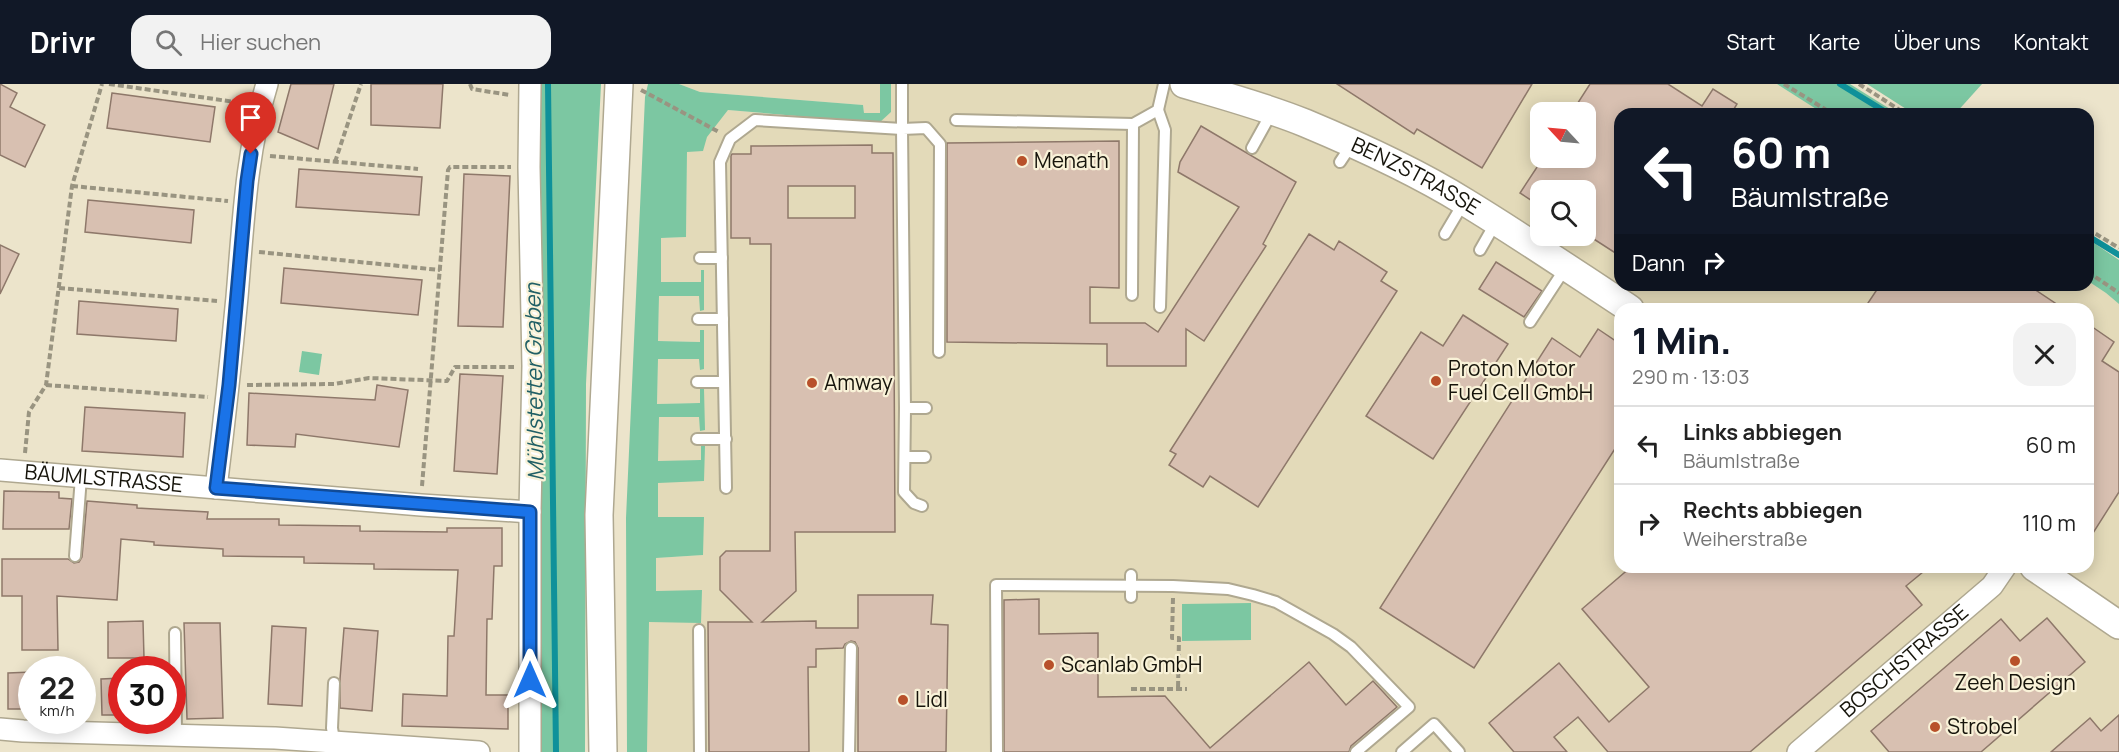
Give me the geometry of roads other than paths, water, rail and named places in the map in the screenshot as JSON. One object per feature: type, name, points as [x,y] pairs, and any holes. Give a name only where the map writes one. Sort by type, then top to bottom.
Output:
[{"type":"street","points":[[216,488],[228,392],[247,181],[260,106],[267,84]]},
{"type":"street","name":"BENZSTRASSE","points":[[1184,84],[1272,111],[1346,153],[1464,201],[1621,303]]},
{"type":"street","points":[[603,752],[599,515],[627,86]]},
{"type":"street","points":[[530,91],[532,366],[530,752]]},
{"type":"street","name":"BÄUMLSTRASSE","points":[[0,470],[530,512]]},
{"type":"street","name":"BOSCHSTRASSE","points":[[1798,752],[1992,586],[2001,573]]},
{"type":"street","points":[[2043,573],[2119,625]]},
{"type":"street","points":[[0,729],[23,742],[176,735],[276,745],[479,752]]},
{"type":"lane","points":[[902,84],[904,492],[914,503],[922,506]]},
{"type":"lane","points":[[1161,307],[1165,130],[1158,110],[1164,84]]},
{"type":"lane","points":[[956,120],[1133,123],[1158,110]]},
{"type":"lane","points":[[1252,148],[1272,111]]},
{"type":"lane","points":[[726,489],[720,162],[730,138],[755,120],[902,129],[926,128],[940,144],[939,352]]},
{"type":"lane","points":[[1132,295],[1133,123]]},
{"type":"lane","points":[[1445,234],[1464,201]]},
{"type":"lane","points":[[1480,250],[1496,222]]},
{"type":"lane","points":[[700,258],[722,258]]},
{"type":"lane","points":[[1530,322],[1566,267]]},
{"type":"lane","points":[[698,319],[723,319]]},
{"type":"lane","points":[[697,382],[724,382]]},
{"type":"lane","points":[[905,408],[926,408]]},
{"type":"lane","points":[[698,439],[726,439]]},
{"type":"lane","points":[[905,457],[925,457]]},
{"type":"lane","points":[[75,555],[81,477]]},
{"type":"lane","points":[[1131,580],[1131,597]]},
{"type":"lane","points":[[997,752],[996,585],[1131,580],[1240,591],[1276,602],[1314,622],[1351,647],[1409,707],[1356,752]]},
{"type":"lane","points":[[699,630],[700,752]]},
{"type":"lane","points":[[175,633],[176,735]]},
{"type":"lane","points":[[849,752],[850,648]]},
{"type":"lane","points":[[334,683],[332,728],[335,747]]},
{"type":"lane","points":[[1402,752],[1434,724],[1459,752]]},
{"type":"waterway","name":"Mühlstetter Graben","points":[[548,84],[556,752]]},
{"type":"waterway","points":[[1840,84],[1879,108]]},
{"type":"waterway","points":[[2094,240],[2119,255]]},
{"type":"place","name":"Menath","points":[[1022,161]]},
{"type":"place","name":"Proton Motor Fuel Cell GmbH","points":[[1436,381]]},
{"type":"place","name":"Amway","points":[[812,383]]},
{"type":"place","name":"Zeeh Design","points":[[2015,661]]},
{"type":"place","name":"Scanlab GmbH","points":[[1049,665]]},
{"type":"place","name":"Lidl","points":[[903,700]]},
{"type":"place","name":"Strobel","points":[[1935,727]]}]
